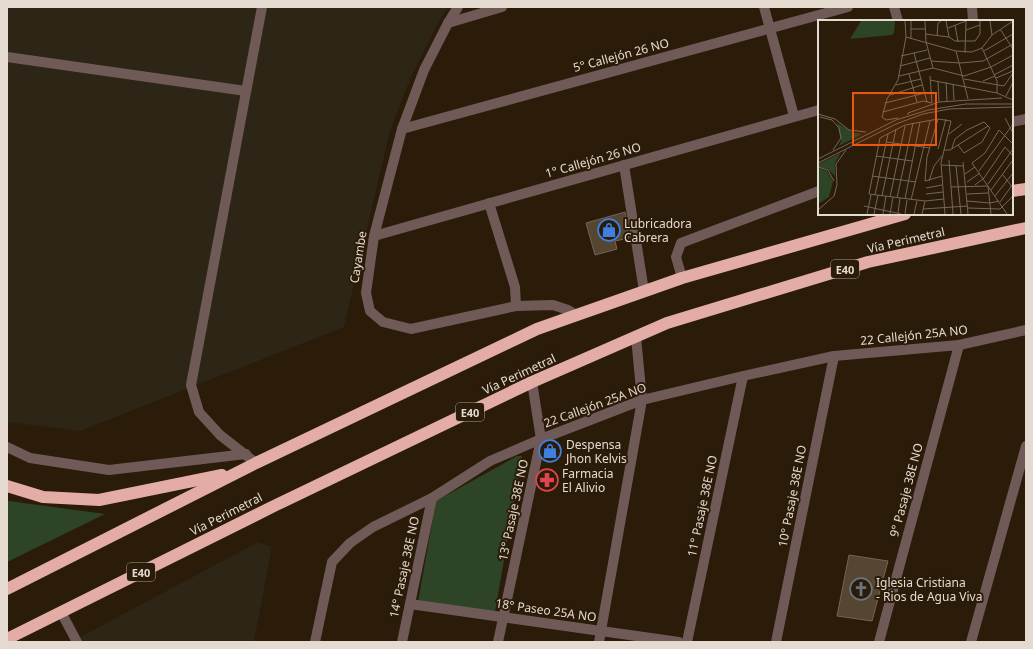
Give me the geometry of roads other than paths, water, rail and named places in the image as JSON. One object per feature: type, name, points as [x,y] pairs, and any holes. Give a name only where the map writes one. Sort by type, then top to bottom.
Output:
[{"type":"highway","points":[[1013,191],[1026,189]]},
{"type":"highway","name":"Vía Perimetral","points":[[7,589],[237,472],[537,329],[682,278],[902,215]]},
{"type":"highway","name":"Vía Perimetral","points":[[7,639],[276,505],[532,382],[667,323],[868,262],[1026,228]]},
{"type":"highway","points":[[7,486],[43,497],[99,500],[237,472]]},
{"type":"street","points":[[256,463],[220,435],[199,412],[191,385],[262,7]]},
{"type":"street","name":"Cayambe","points":[[458,7],[448,23],[424,70],[402,128],[374,236],[366,293],[370,311],[383,322],[411,329],[516,306],[553,305],[568,310],[576,316]]},
{"type":"street","points":[[448,23],[502,7]]},
{"type":"street","points":[[764,7],[794,116]]},
{"type":"street","name":"5° Callejón 26 NO","points":[[402,128],[848,7]]},
{"type":"street","points":[[894,7],[898,20]]},
{"type":"street","points":[[972,7],[973,20]]},
{"type":"street","points":[[7,57],[246,91]]},
{"type":"street","name":"1° Callejón 26 NO","points":[[374,236],[818,110]]},
{"type":"street","points":[[1013,122],[1026,118]]},
{"type":"street","points":[[624,165],[644,291]]},
{"type":"street","points":[[682,278],[676,257],[681,243],[818,191]]},
{"type":"street","points":[[490,203],[515,287],[516,306]]},
{"type":"street","name":"22 Callejón 25A NO","points":[[315,642],[332,562],[350,543],[373,527],[432,498],[490,461],[541,439],[642,400],[834,356],[959,345],[1026,330]]},
{"type":"street","points":[[599,642],[642,400],[636,337]]},
{"type":"street","name":"9° Pasaje 38E NO","points":[[879,642],[959,345]]},
{"type":"street","name":"10° Pasaje 38E NO","points":[[776,642],[834,356]]},
{"type":"street","name":"11° Pasaje 38E NO","points":[[687,642],[743,376]]},
{"type":"street","name":"13° Pasaje 38E NO","points":[[498,642],[541,439],[532,382]]},
{"type":"street","points":[[972,642],[1026,446]]},
{"type":"street","points":[[7,447],[30,458],[109,470],[246,454]]},
{"type":"street","name":"14° Pasaje 38E NO","points":[[402,642],[432,498]]},
{"type":"street","name":"18° Paseo 25A NO","points":[[410,604],[679,642]]},
{"type":"street","points":[[61,612],[77,642]]},
{"type":"place","name":"Lubricadora Cabrera","points":[[609,230]]},
{"type":"place","name":"Despensa Jhon Kelvis","points":[[550,451]]},
{"type":"place","name":"Farmacia El Alivio","points":[[547,480]]},
{"type":"place","name":"Iglesia Cristiana - Rios de Agua Viva","points":[[861,589]]}]
